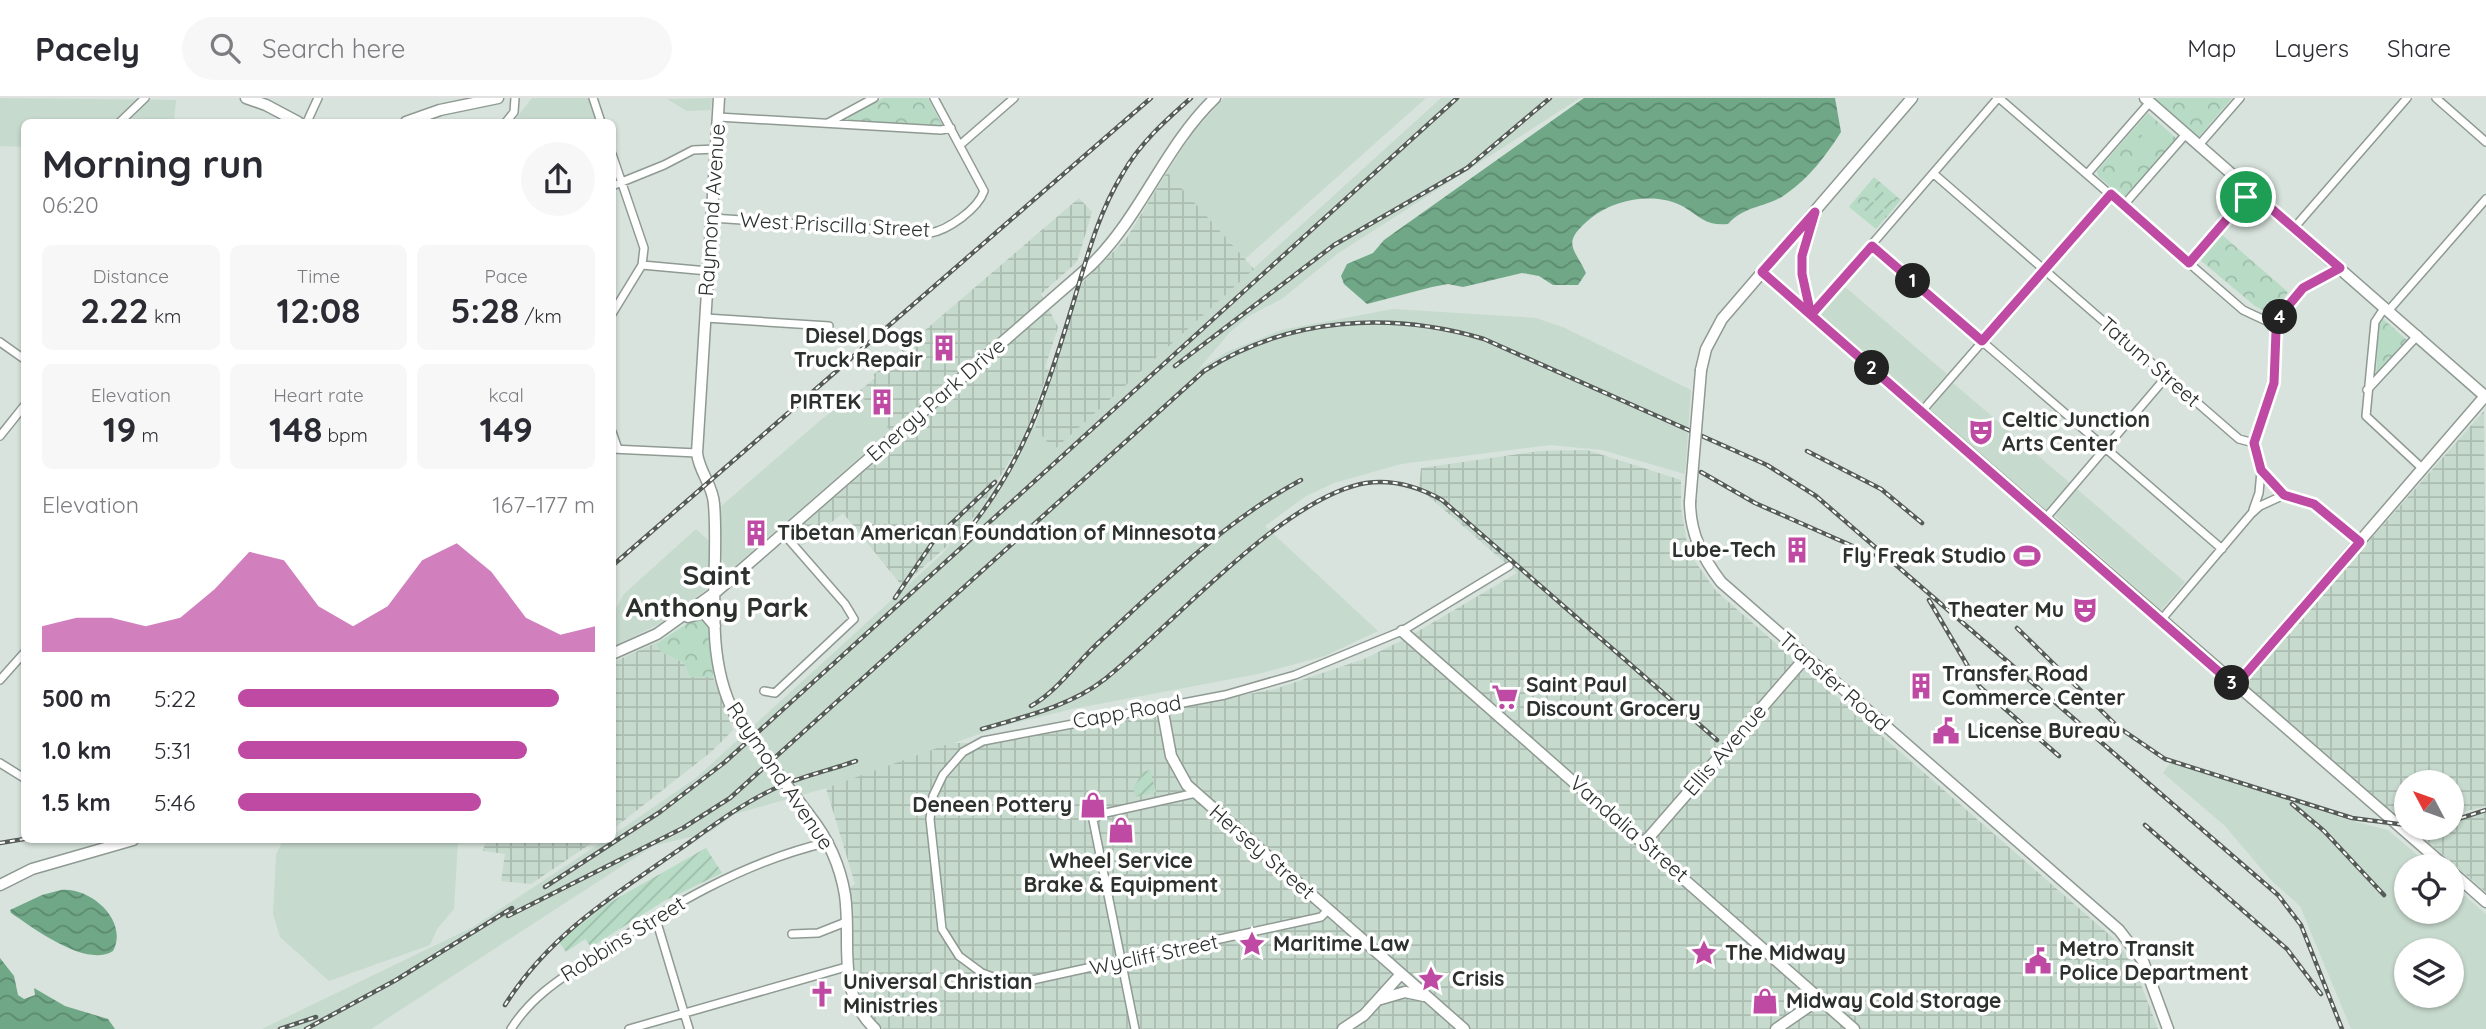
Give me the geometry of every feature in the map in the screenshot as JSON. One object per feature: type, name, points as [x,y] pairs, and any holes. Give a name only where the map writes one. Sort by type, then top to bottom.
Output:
[{"type":"street","points":[[123,119],[145,98]]},
{"type":"street","points":[[246,98],[286,119]]},
{"type":"street","points":[[308,119],[318,98]]},
{"type":"street","points":[[414,119],[456,102],[498,98]]},
{"type":"street","points":[[508,119],[514,111],[515,98]]},
{"type":"street","points":[[593,98],[600,119]]},
{"type":"street","name":"Raymond Avenue","points":[[719,98],[697,453],[714,501],[717,591],[715,626],[719,676],[728,702],[739,722],[829,842],[845,896],[846,967],[852,997],[875,1029]]},
{"type":"street","points":[[828,123],[874,98]]},
{"type":"street","points":[[934,98],[960,145],[1014,98]]},
{"type":"street","name":"Energy Park Drive","points":[[616,652],[654,636],[717,591],[1104,253],[1135,214],[1180,138],[1215,98]]},
{"type":"street","name":"Transfer Road","points":[[1912,98],[1716,328],[1706,349],[1701,370],[1689,502],[1693,533],[1712,570],[1731,592],[2119,930],[2143,961],[2168,1029]]},
{"type":"street","points":[[1811,315],[1999,98],[2243,310],[2277,326]]},
{"type":"street","points":[[2199,145],[2240,98]]},
{"type":"street","points":[[2294,228],[2407,98]]},
{"type":"street","points":[[2436,98],[2486,142]]},
{"type":"street","points":[[2087,174],[2148,100],[2486,396],[2235,686]]},
{"type":"street","points":[[718,117],[941,130],[951,128]]},
{"type":"street","points":[[2123,206],[2186,134]]},
{"type":"street","name":"West Priscilla Street","points":[[712,218],[930,233],[948,228],[979,200],[984,191],[960,145]]},
{"type":"street","points":[[616,184],[664,166],[693,150],[716,149]]},
{"type":"street","points":[[616,165],[642,239],[642,265],[616,307]]},
{"type":"street","name":"Tatum Street","points":[[1934,174],[2239,439],[2254,443]]},
{"type":"street","points":[[2189,263],[2251,191]]},
{"type":"street","points":[[1922,411],[2111,194]]},
{"type":"street","points":[[2423,469],[2368,420],[2365,410],[2375,322],[2486,199]]},
{"type":"street","points":[[1811,315],[1802,274],[1802,256],[1815,212]]},
{"type":"street","points":[[1872,246],[2222,549]]},
{"type":"street","points":[[642,265],[708,271]]},
{"type":"street","points":[[2251,514],[2259,493],[2261,470],[2254,443],[2274,383],[2277,326],[2294,295],[2340,268]]},
{"type":"street","points":[[1762,272],[2431,854]]},
{"type":"street","points":[[706,318],[829,326]]},
{"type":"street","points":[[2367,391],[2417,335]]},
{"type":"street","points":[[0,342],[21,357]]},
{"type":"street","points":[[2045,519],[2167,376]]},
{"type":"street","points":[[0,436],[21,410]]},
{"type":"street","points":[[616,449],[697,453]]},
{"type":"street","points":[[2261,470],[2284,495],[2314,504],[2360,542]]},
{"type":"street","points":[[2161,620],[2251,514],[2260,506],[2284,495]]},
{"type":"street","points":[[764,691],[775,693],[854,620],[845,604],[783,533]]},
{"type":"street","points":[[716,557],[724,569],[743,568]]},
{"type":"street","name":"Capp Road","points":[[977,970],[951,947],[939,918],[930,819],[933,796],[948,767],[972,746],[994,737],[1225,695],[1287,678],[1402,631],[1509,566]]},
{"type":"street","points":[[684,616],[704,613],[715,626]]},
{"type":"street","name":"Vandalia Street","points":[[1402,631],[1854,1029]]},
{"type":"street","points":[[0,680],[21,656]]},
{"type":"street","name":"Ellis Avenue","points":[[1644,843],[1806,657]]},
{"type":"street","name":"Hersey Street","points":[[1161,707],[1171,756],[1180,777],[1464,1029]]},
{"type":"street","points":[[0,764],[21,776]]},
{"type":"street","points":[[1135,1029],[1093,820],[1101,814],[1196,793]]},
{"type":"street","name":"Robbins Street","points":[[511,1029],[544,989],[655,915],[782,853],[829,842]]},
{"type":"street","points":[[0,885],[32,869],[122,843]]},
{"type":"street","points":[[2464,883],[2486,902]]},
{"type":"street","name":"Wycliff Street","points":[[977,970],[993,978],[1020,982],[1120,963],[1321,917],[1328,910]]},
{"type":"street","points":[[655,915],[689,1029]]},
{"type":"street","points":[[792,934],[818,933],[846,922]]},
{"type":"street","points":[[629,1029],[846,967]]},
{"type":"street","points":[[1343,1029],[1364,1015],[1401,974]]},
{"type":"street","points":[[1377,1001],[1391,994],[1407,992],[1429,998]]},
{"type":"street","points":[[1776,1029],[1821,998]]},
{"type":"shaded area","points":[[0,98],[176,100],[174,119],[21,119],[21,147],[0,146]]},
{"type":"shaded area","points":[[532,98],[588,98],[596,119],[515,119]]},
{"type":"shaded area","points":[[712,98],[711,110],[687,111],[667,99]]},
{"type":"shaded area","points":[[1224,98],[1426,98],[1245,259],[1167,172],[1190,136]]},
{"type":"shaded area","points":[[1441,98],[1580,98],[1337,254],[1283,298],[1249,316],[1230,332],[1198,370],[1227,352],[1281,330],[1393,309],[1536,318],[1565,328],[1691,390],[1685,474],[1602,450],[1550,445],[1401,464],[1334,483],[1306,496],[1265,526],[1378,631],[1325,656],[1258,674],[1072,709],[999,727],[826,788],[735,814],[710,832],[653,846],[371,1029],[262,1029],[473,927],[600,843],[616,843],[616,833],[696,778],[941,555],[981,508],[1005,473],[1030,425],[1035,427],[1054,450]]},
{"type":"shaded area","points":[[1167,172],[1254,269],[1054,450],[1035,427],[1081,284],[1126,239]]},
{"type":"shaded area","points":[[1079,198],[1092,212],[1077,262],[1041,294],[1058,327],[1045,368],[1049,370],[1024,437],[981,508],[954,540],[902,586],[843,513],[802,546],[791,535],[899,441],[858,392],[875,378],[873,375]]},
{"type":"shaded area","points":[[1844,286],[1947,374],[1923,402],[1820,314]]},
{"type":"shaded area","points":[[1953,383],[2070,483],[2046,511],[1929,411]]},
{"type":"shaded area","points":[[858,392],[891,430],[735,566],[727,567],[722,560],[720,507],[822,419]]},
{"type":"shaded area","points":[[2484,411],[2486,806],[2464,812],[2464,770],[2394,770],[2394,814],[2241,686]]},
{"type":"shaded area","points":[[1587,450],[1681,480],[1681,508],[1687,543],[1694,560],[1716,591],[2113,938],[2132,961],[2158,1029],[883,1029],[871,1017],[857,996],[851,966],[849,888],[855,884],[826,788],[951,743],[993,743],[1275,689],[1364,659],[1405,639],[1517,573],[1419,488],[1421,468],[1540,451]]},
{"type":"shaded area","points":[[2077,489],[2185,582],[2161,610],[2055,516]]},
{"type":"shaded area","points":[[696,529],[709,541],[710,587],[661,623],[616,646],[616,609],[624,594]]},
{"type":"shaded area","points":[[658,642],[656,645],[667,655],[684,663],[690,677],[713,677],[733,730],[711,752],[616,827],[616,661]]},
{"type":"shaded area","points":[[2171,762],[2345,819],[2388,830],[2394,835],[2394,840],[2400,840],[2416,854],[2394,854],[2394,924],[2464,924],[2464,895],[2486,914],[2486,1029],[2351,1029],[2300,906],[2270,879],[2225,826],[2163,773]]},
{"type":"shaded area","points":[[2486,812],[2486,892],[2464,873],[2464,854],[2442,854],[2426,840],[2464,840],[2464,818]]},
{"type":"shaded area","points":[[282,843],[458,843],[454,909],[437,929],[430,945],[329,981],[280,937],[273,914],[276,855]]},
{"type":"shaded area","points":[[485,843],[592,843],[531,884],[501,881],[505,854],[483,851]]},
{"type":"green space","points":[[883,98],[928,98],[942,125],[938,127],[847,122],[848,118]]},
{"type":"green space","points":[[2153,98],[2232,98],[2198,138]]},
{"type":"green space","points":[[2148,113],[2177,139],[2127,197],[2121,196],[2098,176],[2097,171]]},
{"type":"green space","points":[[2146,125],[2163,140],[2156,148],[2139,133]]},
{"type":"green space","points":[[2137,136],[2154,151],[2148,159],[2130,144]]},
{"type":"green space","points":[[1874,177],[1901,200],[1876,229],[1849,207]]},
{"type":"green space","points":[[1878,188],[1896,203],[1889,212],[1871,197]]},
{"type":"green space","points":[[1870,199],[1887,214],[1880,223],[1862,208]]},
{"type":"green space","points":[[2221,234],[2288,292],[2273,315],[2255,306],[2199,259]]},
{"type":"green space","points":[[2382,318],[2408,341],[2376,376],[2379,323]]},
{"type":"green space","points":[[703,618],[711,629],[713,677],[690,677],[684,663],[661,652],[656,644],[694,619]]},
{"type":"green space","points":[[1150,770],[1156,792],[1136,797],[1133,788],[1143,772]]},
{"type":"green space","points":[[706,848],[722,873],[664,901],[591,947],[585,939],[566,952],[559,942],[607,904]]},
{"type":"water","points":[[1584,98],[1835,98],[1841,132],[1816,166],[1795,187],[1779,199],[1742,213],[1728,224],[1709,222],[1684,207],[1661,199],[1636,199],[1600,211],[1582,226],[1573,239],[1572,245],[1586,273],[1578,285],[1553,285],[1539,276],[1522,273],[1463,287],[1448,284],[1432,287],[1367,304],[1344,284],[1341,276],[1347,264],[1373,253],[1384,240]]},
{"type":"water","points":[[61,890],[84,894],[104,908],[116,928],[117,940],[113,951],[102,955],[75,951],[47,937],[11,913],[10,910],[42,895]]},
{"type":"water","points":[[0,958],[14,976],[18,995],[24,999],[35,995],[34,988],[65,1006],[108,1019],[115,1029],[0,1029]]},
{"type":"railway","points":[[616,563],[1151,98]]},
{"type":"railway","points":[[962,538],[1001,484],[1030,428],[1052,370],[1093,238],[1114,189],[1145,142],[1191,98]]},
{"type":"railway","points":[[616,841],[660,812],[725,762],[1457,98]]},
{"type":"railway","points":[[1175,366],[1334,245],[1467,168],[1550,98]]},
{"type":"railway","points":[[508,916],[683,828],[730,798],[1204,371],[1236,353],[1270,339],[1305,330],[1340,324],[1412,325],[1484,339],[1767,465],[1816,496],[2278,895],[2301,925],[2342,1029]]},
{"type":"railway","points":[[1807,451],[1881,489],[1922,523]]},
{"type":"railway","points":[[1701,472],[1755,503],[1873,555]]},
{"type":"railway","points":[[1031,706],[1058,685],[1097,644],[1219,535],[1245,515],[1301,480]]},
{"type":"railway","points":[[895,598],[935,539],[995,482]]},
{"type":"railway","points":[[982,729],[1046,710],[1092,688],[1132,656],[1230,566],[1300,512],[1334,493],[1366,483],[1386,482],[1415,488],[1442,500],[1717,740]]},
{"type":"railway","points":[[1929,600],[1980,687],[2059,756]]},
{"type":"railway","points":[[2017,628],[2118,727],[2165,759],[2352,818],[2394,823]]},
{"type":"railway","points":[[505,1005],[522,980],[562,937],[584,918],[718,822],[785,784],[856,761]]},
{"type":"railway","points":[[2292,804],[2324,831],[2384,895]]},
{"type":"railway","points":[[2464,817],[2486,810]]},
{"type":"railway","points":[[2145,825],[2287,949],[2321,994]]},
{"type":"railway","points":[[0,843],[21,840]]},
{"type":"railway","points":[[545,887],[612,843]]},
{"type":"railway","points":[[306,1029],[396,980],[512,908]]},
{"type":"railway","points":[[280,1029],[316,1017]]},
{"type":"place","name":"Diesel Dogs Truck Repair","points":[[944,348]]},
{"type":"place","name":"PIRTEK","points":[[882,402]]},
{"type":"place","name":"Celtic Junction Arts Center","points":[[1981,432]]},
{"type":"place","name":"Tibetan American Foundation of Minnesota","points":[[756,533]]},
{"type":"place","name":"Lube-Tech","points":[[1797,550]]},
{"type":"place","name":"Fly Freak Studio","points":[[2027,556]]},
{"type":"place","name":"Theater Mu","points":[[2085,610]]},
{"type":"place","name":"Transfer Road Commerce Center","points":[[1921,686]]},
{"type":"place","name":"Saint Paul Discount Grocery","points":[[1505,697]]},
{"type":"place","name":"License Bureau","points":[[1946,731]]},
{"type":"place","name":"Deneen Pottery","points":[[1093,805]]},
{"type":"place","name":"Wheel Service Brake & Equipment","points":[[1121,830]]},
{"type":"place","name":"Maritime Law","points":[[1252,944]]},
{"type":"place","name":"The Midway","points":[[1704,953]]},
{"type":"place","name":"Metro Transit Police Department","points":[[2038,961]]},
{"type":"place","name":"Crisis","points":[[1431,979]]},
{"type":"place","name":"Universal Christian Ministries","points":[[822,994]]},
{"type":"place","name":"Midway Cold Storage","points":[[1765,1001]]},
{"type":"district","name":"Saint Anthony Park","points":[[717,591]]},
{"type":"route","points":[[2246,197],[2189,263],[2111,194],[1982,341],[1872,246],[1811,315],[1762,272],[1815,212],[1802,256],[1802,274],[1810,300],[1811,315],[2235,686],[2360,542],[2314,504],[2284,495],[2267,479],[2255,452],[2256,430],[2274,383],[2276,332],[2283,312],[2294,295],[2303,288],[2329,277],[2340,268],[2251,191],[2246,197]]}]
